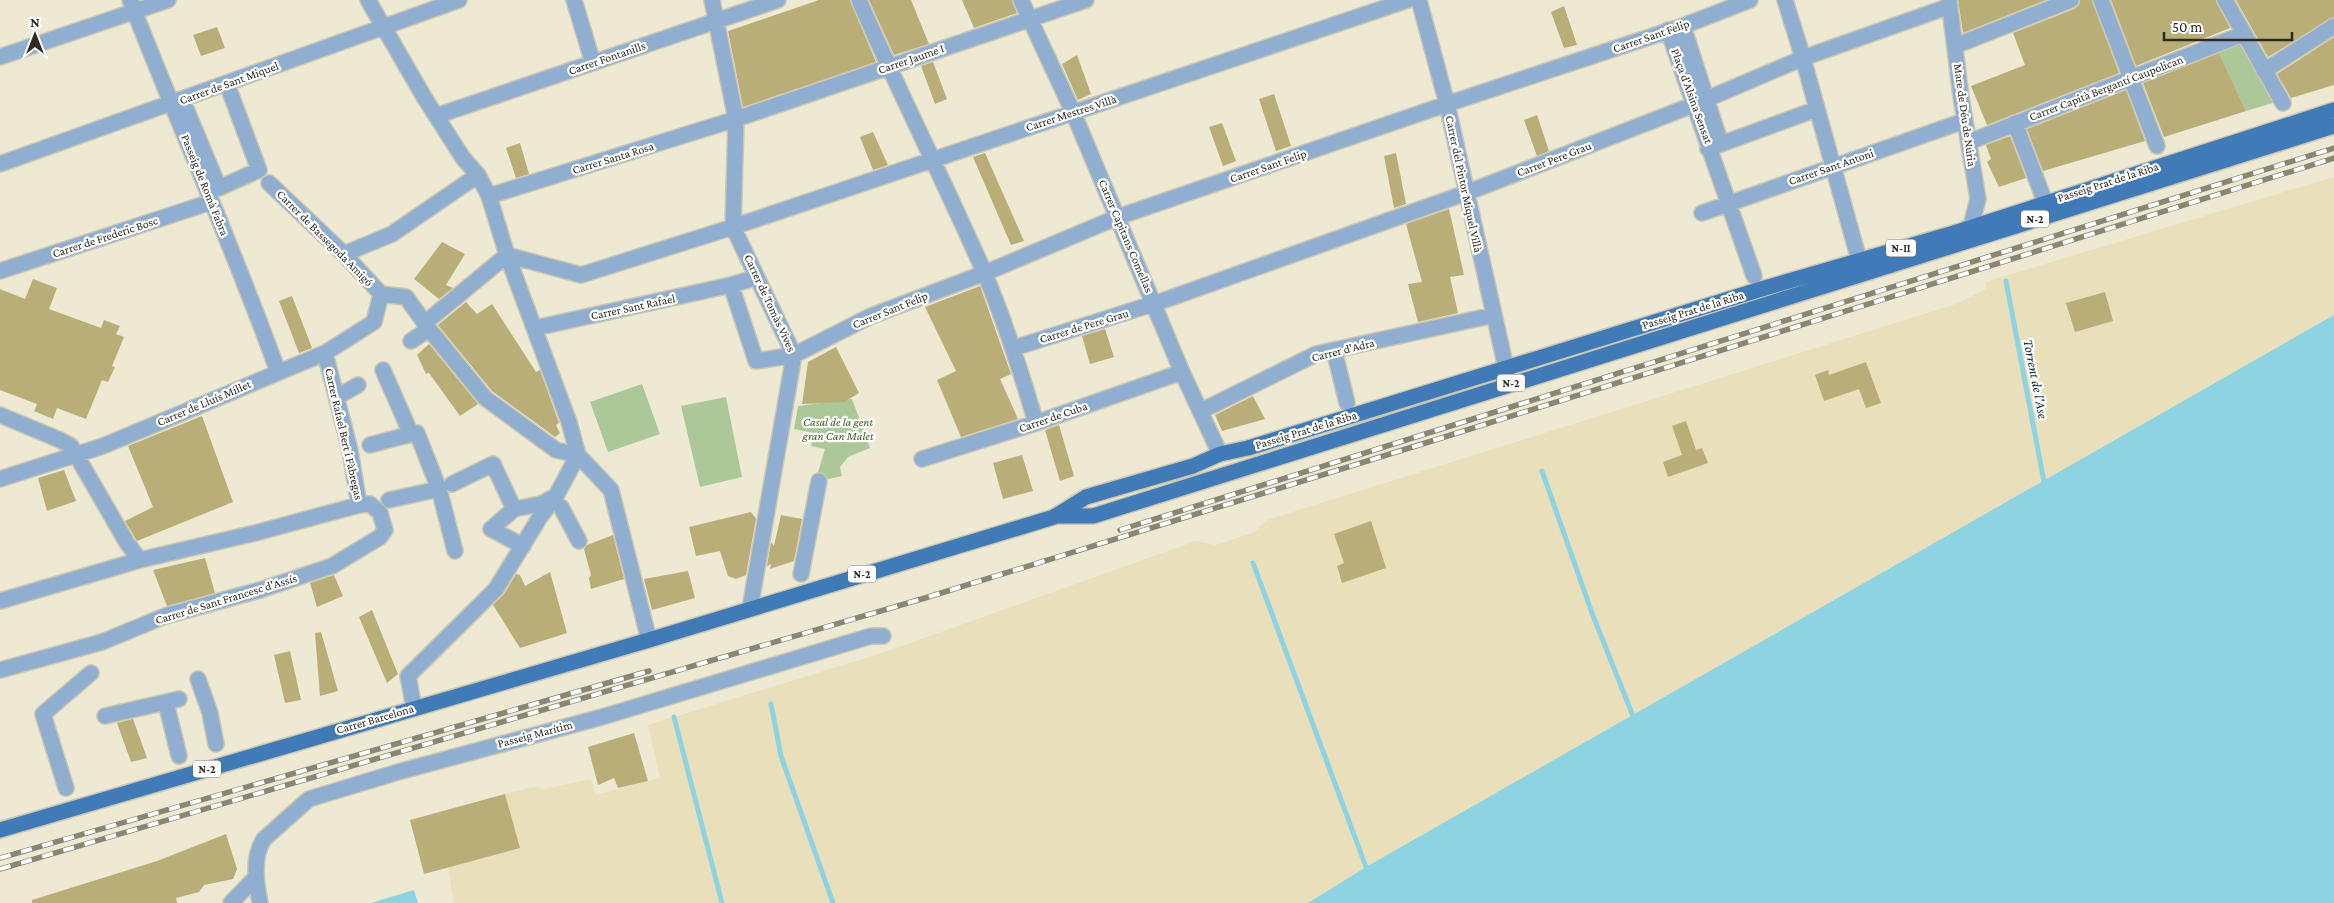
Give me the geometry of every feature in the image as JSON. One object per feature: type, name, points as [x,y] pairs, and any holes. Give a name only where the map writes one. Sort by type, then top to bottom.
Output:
[{"type":"main road","name":"Passeig Prat de la Riba","points":[[1054,516],[1086,498],[1192,466],[1220,454],[1248,448],[1859,260],[1943,236],[2334,110]]},
{"type":"main road","name":"N-2","points":[[2201,167],[2219,155],[2334,119]]},
{"type":"main road","name":"N-2","points":[[750,608],[1054,516],[1093,516],[2334,126]]},
{"type":"main road","name":"N-2","points":[[1093,516],[1129,496],[1194,477],[1214,467],[1220,454]]},
{"type":"main road","name":"Carrer Barcelona","points":[[0,830],[649,640],[750,608]]},
{"type":"street","points":[[0,58],[132,6],[168,0]]},
{"type":"street","points":[[368,0],[436,116],[463,158],[478,175],[489,196],[507,255],[569,422],[578,455],[611,490],[649,640]]},
{"type":"street","name":"Carrer de Sant Miquel","points":[[0,164],[458,0]]},
{"type":"street","points":[[574,0],[593,63]]},
{"type":"street","name":"Carrer de Tomàs Vives","points":[[712,0],[736,119],[733,227],[794,355],[750,608]]},
{"type":"street","name":"Carrer Fontanills","points":[[436,116],[778,0]]},
{"type":"street","points":[[859,0],[888,67],[984,273],[1014,348],[1036,423]]},
{"type":"street","name":"Carrer Capitans Comellas","points":[[1021,0],[1073,112],[1182,372],[1220,454]]},
{"type":"street","name":"Carrer Jaume I","points":[[736,119],[1086,0]]},
{"type":"street","name":"Carrer Mestres Villà","points":[[507,255],[581,275],[733,227],[931,158],[1408,0]]},
{"type":"street","name":"Carrer del Pintor Miquel Villà","points":[[1420,0],[1447,104],[1506,368]]},
{"type":"street","name":"Carrer Sant Felip","points":[[794,355],[1118,217],[1676,28],[1750,0]]},
{"type":"street","points":[[1785,0],[1859,260]]},
{"type":"street","points":[[1955,46],[2071,0]]},
{"type":"street","points":[[2101,0],[2157,146]]},
{"type":"street","points":[[2225,0],[2283,103]]},
{"type":"street","name":"Carrer Pere Grau","points":[[1154,304],[1466,193],[1699,102],[1803,58],[1949,3]]},
{"type":"street","name":"Mare de Déu de Núria","points":[[1949,3],[1961,97],[1978,199],[1971,226],[1968,227]]},
{"type":"street","name":"Passeig de Romà Fabra","points":[[132,6],[177,101],[210,202],[247,284],[278,372]]},
{"type":"street","points":[[2264,71],[2334,26]]},
{"type":"street","name":"Plaça d'Alsina Sensat","points":[[1676,28],[1754,276]]},
{"type":"street","name":"Carrer Capità Bergantí Caupolican","points":[[1969,142],[2243,34]]},
{"type":"street","points":[[177,101],[219,188],[259,170],[226,84]]},
{"type":"street","points":[[1714,146],[1817,109]]},
{"type":"street","name":"Carrer Santa Rosa","points":[[489,196],[736,119]]},
{"type":"street","name":"Carrer Sant Antoni","points":[[1702,213],[1961,122]]},
{"type":"street","points":[[2015,123],[2045,202]]},
{"type":"street","points":[[344,254],[392,234],[478,175]]},
{"type":"street","name":"Carrer de Bassegoda Amigó","points":[[269,183],[344,254],[381,294]]},
{"type":"street","name":"Carrer de Frederic Bosc","points":[[0,272],[210,202]]},
{"type":"street","points":[[411,341],[507,255]]},
{"type":"street","name":"Carrer Sant Rafael","points":[[535,328],[748,280]]},
{"type":"street","points":[[731,285],[756,361],[794,355]]},
{"type":"street","points":[[381,294],[406,297],[485,398],[556,450],[578,455]]},
{"type":"street","name":"Carrer de Lluís Millet","points":[[0,479],[76,456],[325,353],[374,322],[381,294]]},
{"type":"street","name":"Carrer de Pere Grau","points":[[1014,348],[1154,304]]},
{"type":"street","name":"Carrer d'Adra","points":[[1201,411],[1316,354],[1494,315]]},
{"type":"street","points":[[1334,350],[1347,403]]},
{"type":"street","name":"Carrer Rafael Bert i Fàbregas","points":[[325,353],[365,505]]},
{"type":"street","points":[[383,370],[412,434]]},
{"type":"street","name":"Carrer de Cuba","points":[[922,459],[1036,423],[1182,372]]},
{"type":"street","points":[[338,397],[358,385]]},
{"type":"street","points":[[0,415],[71,446],[127,544],[140,560]]},
{"type":"street","points":[[370,445],[417,432],[446,487],[455,551]]},
{"type":"street","points":[[414,708],[408,676],[496,589],[523,546],[558,502],[578,455]]},
{"type":"street","points":[[389,500],[446,487],[493,464],[514,509]]},
{"type":"street","points":[[801,574],[819,481]]},
{"type":"street","points":[[523,546],[491,529],[514,509],[558,502]]},
{"type":"street","points":[[558,502],[579,542]]},
{"type":"street","points":[[0,601],[140,560],[365,505]]},
{"type":"street","name":"Carrer de Sant Francesc d'Assís","points":[[0,670],[102,642],[165,616],[260,590],[332,566],[380,538],[385,530],[380,512],[365,505]]},
{"type":"street","name":"Passeig Marítim","points":[[260,903],[255,878],[259,847],[264,839],[309,799],[398,772],[602,717],[871,636],[882,636]]},
{"type":"street","points":[[66,788],[43,714],[91,673]]},
{"type":"street","points":[[198,679],[210,713],[216,744]]},
{"type":"street","points":[[104,716],[172,701],[179,756]]},
{"type":"street","points":[[231,903],[255,878]]},
{"type":"green space","points":[[2242,41],[2276,102],[2246,111],[2218,51]]},
{"type":"green space","points":[[642,384],[660,434],[608,452],[590,402]]},
{"type":"green space","points":[[726,397],[742,477],[700,487],[681,406]]},
{"type":"green space","name":"Casal de la gent gran Can Malet","points":[[852,399],[870,448],[848,457],[840,467],[842,476],[815,482],[825,449],[811,446],[814,433],[794,429],[798,406]]},
{"type":"sand","points":[[2334,177],[2334,315],[1366,867],[1308,903],[454,903],[448,867],[520,848],[505,794],[534,787],[544,789],[591,779],[596,795],[660,778],[648,725],[882,653],[1196,541],[1216,545],[1255,532],[1267,520],[1959,303],[1986,289],[1985,282]]},
{"type":"water","points":[[2334,315],[2334,903],[1308,903],[1366,867]]},
{"type":"water","points":[[414,890],[418,903],[371,903]]},
{"type":"building","points":[[819,0],[850,0],[876,62],[743,107],[728,31]]},
{"type":"building","points":[[869,0],[911,0],[929,44],[894,55]]},
{"type":"building","points":[[962,0],[1012,0],[1017,13],[974,28]]},
{"type":"building","points":[[1958,0],[2046,0],[1963,33]]},
{"type":"building","points":[[2080,0],[2092,0],[2119,73],[1987,125],[1971,86],[2025,65],[2013,33],[2074,9],[2079,5]]},
{"type":"building","points":[[2111,0],[2216,0],[2230,28],[2136,66]]},
{"type":"building","points":[[2236,0],[2334,0],[2334,17],[2268,57]]},
{"type":"building","points":[[1564,6],[1577,45],[1564,48],[1551,12]]},
{"type":"building","points":[[217,27],[225,48],[201,56],[193,35]]},
{"type":"building","points":[[2334,37],[2334,85],[2291,98],[2277,74]]},
{"type":"building","points":[[2219,53],[2246,111],[2164,137],[2143,83]]},
{"type":"building","points":[[1077,55],[1091,94],[1078,100],[1062,64]]},
{"type":"building","points":[[933,62],[947,99],[935,104],[921,66]]},
{"type":"building","points":[[2126,90],[2145,141],[2043,171],[2027,129]]},
{"type":"building","points":[[1274,94],[1291,146],[1276,151],[1259,99]]},
{"type":"building","points":[[1537,115],[1549,151],[1537,156],[1524,120]]},
{"type":"building","points":[[1222,123],[1236,161],[1223,166],[1209,127]]},
{"type":"building","points":[[873,132],[888,165],[873,170],[860,137]]},
{"type":"building","points":[[2010,136],[2026,178],[1999,187],[1987,162],[1991,159],[1986,145]]},
{"type":"building","points":[[520,143],[529,174],[516,178],[506,148]]},
{"type":"building","points":[[985,153],[1024,241],[1011,245],[973,157]]},
{"type":"building","points":[[1396,153],[1406,204],[1394,208],[1384,156]]},
{"type":"building","points":[[1449,209],[1464,275],[1450,277],[1458,313],[1418,322],[1408,284],[1422,282],[1406,224]]},
{"type":"building","points":[[442,242],[465,254],[446,285],[453,288],[439,299],[414,279]]},
{"type":"building","points":[[33,279],[57,288],[49,309],[101,328],[104,320],[120,326],[116,334],[124,337],[112,366],[115,367],[108,382],[102,380],[86,419],[57,408],[53,419],[34,411],[37,404],[0,390],[0,289],[25,299]]},
{"type":"building","points":[[980,286],[1011,374],[1000,379],[1018,419],[961,437],[937,380],[956,371],[925,307]]},
{"type":"building","points":[[2105,292],[2113,321],[2075,332],[2066,303]]},
{"type":"building","points":[[292,296],[312,348],[299,353],[279,301]]},
{"type":"building","points":[[466,302],[477,314],[492,304],[536,372],[540,370],[559,423],[556,425],[560,433],[555,437],[492,391],[438,325]]},
{"type":"building","points":[[1105,329],[1114,357],[1090,364],[1082,336]]},
{"type":"building","points":[[429,344],[478,404],[460,416],[429,373],[426,374],[417,355]]},
{"type":"building","points":[[836,347],[859,393],[844,402],[802,404],[808,362]]},
{"type":"building","points":[[1866,362],[1881,403],[1866,408],[1859,389],[1824,401],[1815,375],[1828,370],[1829,375]]},
{"type":"building","points":[[1253,396],[1265,419],[1222,431],[1215,415]]},
{"type":"building","points":[[202,416],[233,502],[137,541],[125,521],[153,507],[128,446]]},
{"type":"building","points":[[1686,421],[1696,450],[1702,448],[1708,463],[1668,477],[1663,462],[1682,455],[1672,426]]},
{"type":"building","points":[[1059,425],[1074,476],[1060,481],[1045,430]]},
{"type":"building","points":[[1022,455],[1033,491],[1003,499],[993,463]]},
{"type":"building","points":[[64,470],[76,501],[47,511],[38,478]]},
{"type":"building","points":[[751,512],[756,519],[746,575],[736,579],[728,576],[720,551],[696,556],[689,527]]},
{"type":"building","points":[[781,515],[802,519],[794,561],[770,569],[771,564],[767,566],[771,542],[774,546]]},
{"type":"building","points":[[1371,521],[1386,568],[1342,583],[1337,566],[1344,563],[1334,534]]},
{"type":"building","points":[[613,535],[624,579],[591,589],[589,578],[591,575],[584,549],[587,545]]},
{"type":"building","points":[[205,558],[215,593],[167,606],[153,570]]},
{"type":"building","points":[[688,571],[695,598],[652,610],[644,579]]},
{"type":"building","points":[[550,572],[567,633],[520,648],[493,605],[504,594],[516,574],[520,575],[525,586]]},
{"type":"building","points":[[334,575],[343,596],[317,607],[310,583]]},
{"type":"building","points":[[372,610],[398,674],[387,683],[359,617]]},
{"type":"building","points":[[321,632],[338,691],[320,696],[315,633]]},
{"type":"building","points":[[290,651],[301,700],[285,703],[274,655]]},
{"type":"building","points":[[133,719],[147,758],[131,762],[117,723]]},
{"type":"building","points":[[634,733],[648,781],[618,788],[614,778],[598,785],[588,747]]},
{"type":"building","points":[[505,794],[520,848],[424,874],[410,820]]},
{"type":"building","points":[[226,834],[237,869],[233,879],[204,885],[199,892],[176,898],[177,903],[32,903],[32,900],[157,861]]},
{"type":"waterway","name":"Torrent de l'Ase","points":[[2006,281],[2044,482]]},
{"type":"waterway","points":[[1542,471],[1592,613],[1633,716]]},
{"type":"waterway","points":[[1253,563],[1366,867]]},
{"type":"waterway","points":[[771,704],[781,756],[833,903]]},
{"type":"waterway","points":[[674,717],[722,903]]},
{"type":"railway","points":[[1120,530],[2334,148]]},
{"type":"railway","points":[[0,869],[925,598],[2334,158]]},
{"type":"railway","points":[[0,858],[649,671]]}]
